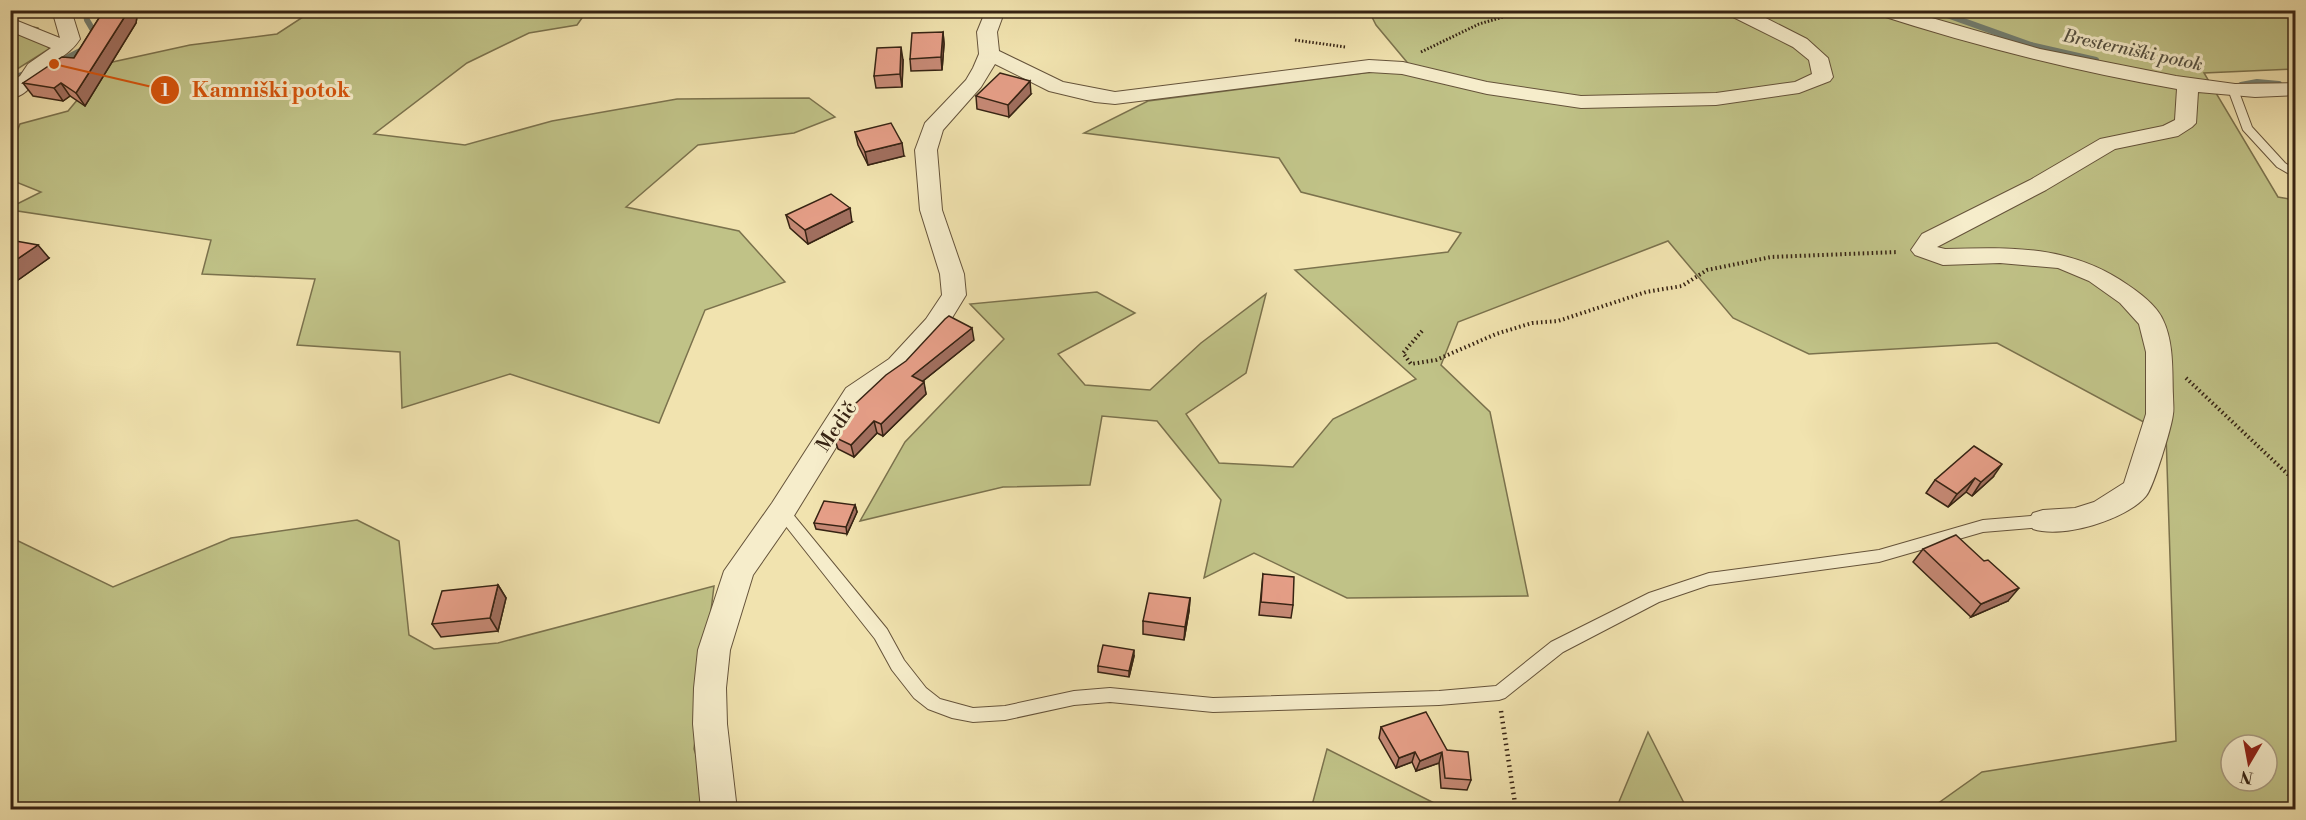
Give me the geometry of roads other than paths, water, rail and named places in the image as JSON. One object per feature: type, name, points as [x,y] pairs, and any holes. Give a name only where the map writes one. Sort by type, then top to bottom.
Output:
[{"type":"street","points":[[10,93],[31,70],[65,47],[70,39],[61,10]]},
{"type":"street","name":"Medič","points":[[719,810],[710,724],[710,688],[714,650],[739,571],[782,511],[855,395],[897,365],[935,325],[954,295],[952,274],[931,210],[926,150],[933,128],[974,83],[989,54],[987,33],[996,10]]},
{"type":"street","points":[[989,54],[1056,87],[1115,98],[1369,66],[1402,68],[1487,88],[1581,102],[1716,99],[1799,87],[1823,77],[1818,58],[1800,43],[1734,10]]},
{"type":"street","points":[[1883,10],[1957,35],[2043,57],[2234,92],[2295,90]]},
{"type":"street","points":[[10,24],[65,47]]},
{"type":"street","points":[[2043,521],[2075,519],[2104,510],[2136,489],[2160,414],[2159,352],[2151,321],[2129,297],[2098,275],[2062,261],[2000,255],[1943,257],[1923,250],[1930,239],[2038,184],[2108,144],[2170,131],[2185,123],[2188,85]]},
{"type":"lane","points":[[2234,92],[2247,128],[2281,165],[2295,175]]},
{"type":"lane","points":[[782,511],[881,634],[898,664],[920,693],[934,704],[952,711],[973,715],[1005,713],[1074,698],[1110,695],[1213,705],[1438,698],[1499,693],[1557,647],[1654,597],[1709,579],[1879,556],[1983,525],[2043,521]]},
{"type":"waterway","points":[[85,10],[87,20],[97,37]]},
{"type":"waterway","name":"Bresterniški potok","points":[[1933,10],[2031,45],[2096,60]]},
{"type":"waterway","points":[[59,62],[88,47]]},
{"type":"waterway","points":[[10,79],[30,72]]},
{"type":"waterway","name":"Bresterniški potok","points":[[2241,85],[2257,82],[2279,84]]},
{"type":"place","name":"Kamniški potok","points":[[54,64]]}]
